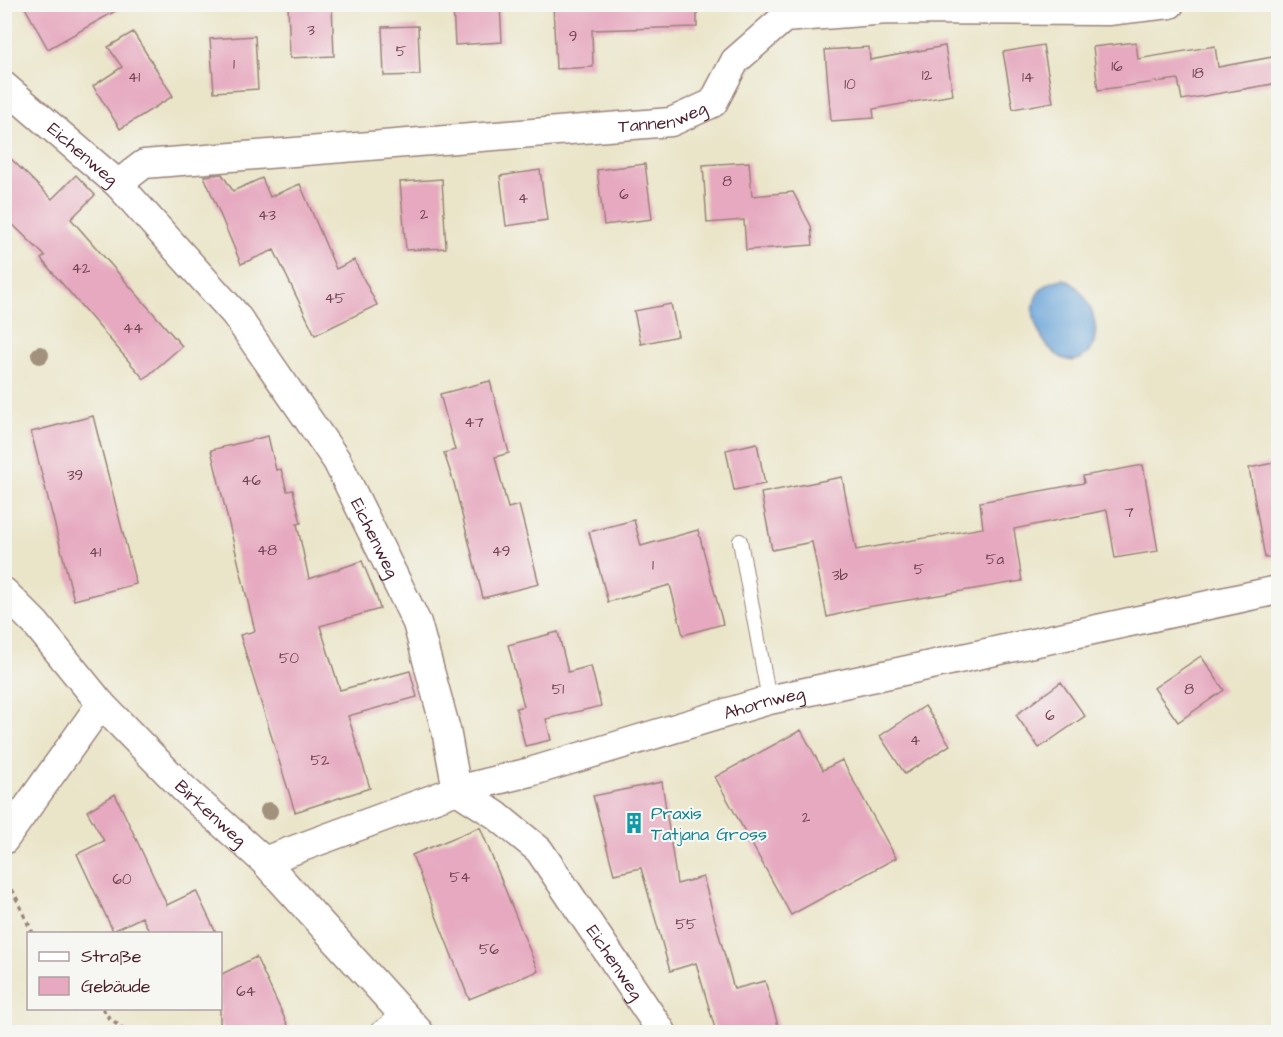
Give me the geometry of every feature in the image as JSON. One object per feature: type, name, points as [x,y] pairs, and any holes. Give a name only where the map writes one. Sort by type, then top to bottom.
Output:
[{"type":"street","name":"Tannenweg","points":[[118,184],[144,165],[670,122],[713,104],[735,61],[784,18],[886,10],[1108,11],[1170,4]]},
{"type":"street","name":"Eichenweg","points":[[4,86],[118,184],[235,314],[337,461],[417,623],[446,730],[457,790],[496,815],[540,850],[662,1032]]},
{"type":"street","name":"Ahornweg","points":[[264,861],[457,790],[530,772],[769,700],[1278,590]]},
{"type":"street","name":"Birkenweg","points":[[4,592],[36,624],[101,705],[183,788],[264,861],[409,1023]]},
{"type":"street","points":[[4,840],[101,705]]},
{"type":"lane","points":[[740,541],[769,700]]},
{"type":"lane","points":[[375,1032],[409,1023]]},
{"type":"path","points":[[4,884],[14,893],[33,932]]},
{"type":"path","points":[[104,1010],[105,1014],[126,1032]]},
{"type":"water","points":[[1064,279],[1081,292],[1092,313],[1095,325],[1092,346],[1086,355],[1073,360],[1060,357],[1048,346],[1039,332],[1034,315],[1035,299],[1045,286]]},
{"type":"building","points":[[23,4],[128,4],[48,49]]},
{"type":"building","points":[[288,4],[332,4],[334,56],[290,58]]},
{"type":"building","points":[[453,4],[500,4],[502,42],[455,45]]},
{"type":"building","points":[[553,4],[697,4],[697,27],[592,30],[593,67],[556,69]]},
{"type":"building","points":[[418,26],[420,75],[384,76],[382,27]]},
{"type":"building","points":[[133,32],[173,96],[120,129],[93,86],[122,67],[108,47]]},
{"type":"building","points":[[255,36],[258,89],[214,92],[210,39]]},
{"type":"building","points":[[1136,42],[1138,59],[1215,46],[1218,67],[1278,56],[1278,83],[1182,100],[1178,79],[1098,90],[1093,47]]},
{"type":"building","points":[[1043,45],[1053,102],[1013,109],[1003,52]]},
{"type":"building","points":[[945,46],[953,95],[873,109],[874,118],[831,121],[825,50],[869,47],[870,60]]},
{"type":"building","points":[[4,152],[52,199],[76,175],[95,195],[71,219],[182,346],[144,379],[41,259],[45,256],[4,216]]},
{"type":"building","points":[[749,162],[752,196],[793,192],[811,226],[813,245],[746,250],[744,220],[707,223],[703,165]]},
{"type":"building","points":[[645,164],[652,219],[604,225],[597,170]]},
{"type":"building","points":[[540,170],[547,220],[506,226],[500,176]]},
{"type":"building","points":[[222,174],[233,191],[262,178],[270,197],[300,184],[336,269],[354,260],[377,305],[315,335],[274,250],[241,264],[204,176]]},
{"type":"building","points":[[442,179],[446,248],[406,250],[400,182]]},
{"type":"building","points":[[671,304],[678,336],[641,344],[634,311]]},
{"type":"building","points":[[490,381],[509,453],[495,457],[508,508],[519,505],[539,584],[483,598],[454,483],[444,453],[455,450],[440,394]]},
{"type":"building","points":[[93,416],[136,584],[74,600],[31,432]]},
{"type":"building","points":[[268,436],[276,470],[281,469],[287,491],[293,490],[301,523],[297,524],[309,579],[362,561],[380,609],[320,626],[340,690],[410,671],[417,697],[348,716],[370,788],[295,812],[240,635],[255,631],[211,450]]},
{"type":"building","points":[[757,443],[765,484],[734,490],[726,450]]},
{"type":"building","points":[[1278,462],[1278,557],[1265,558],[1249,468]]},
{"type":"building","points":[[1143,465],[1158,551],[1115,558],[1107,510],[1014,529],[1022,581],[867,607],[827,617],[812,542],[772,550],[761,493],[842,477],[856,550],[983,528],[980,502],[1084,483],[1083,476]]},
{"type":"building","points":[[634,520],[641,546],[698,530],[723,624],[683,635],[670,585],[608,602],[589,532]]},
{"type":"building","points":[[558,632],[568,672],[591,666],[601,706],[546,719],[551,740],[525,746],[516,708],[524,706],[508,645]]},
{"type":"building","points":[[1201,656],[1224,690],[1178,722],[1154,688]]},
{"type":"building","points":[[1061,682],[1085,716],[1039,748],[1016,715]]},
{"type":"building","points":[[925,706],[950,745],[905,774],[880,736]]},
{"type":"building","points":[[801,730],[823,770],[842,760],[896,858],[791,915],[715,777]]},
{"type":"building","points":[[662,782],[677,884],[703,877],[734,989],[765,981],[780,1032],[716,1032],[696,963],[670,971],[641,868],[614,874],[593,796]]},
{"type":"building","points":[[115,794],[167,905],[196,891],[216,932],[150,932],[142,917],[113,931],[77,854],[104,841],[87,811]]},
{"type":"building","points":[[480,827],[538,971],[469,999],[412,855]]},
{"type":"building","points":[[256,957],[291,1032],[225,1032],[220,1023],[222,974]]},
{"type":"place","name":"Praxis Tatjana Gross","points":[[634,823]]}]
